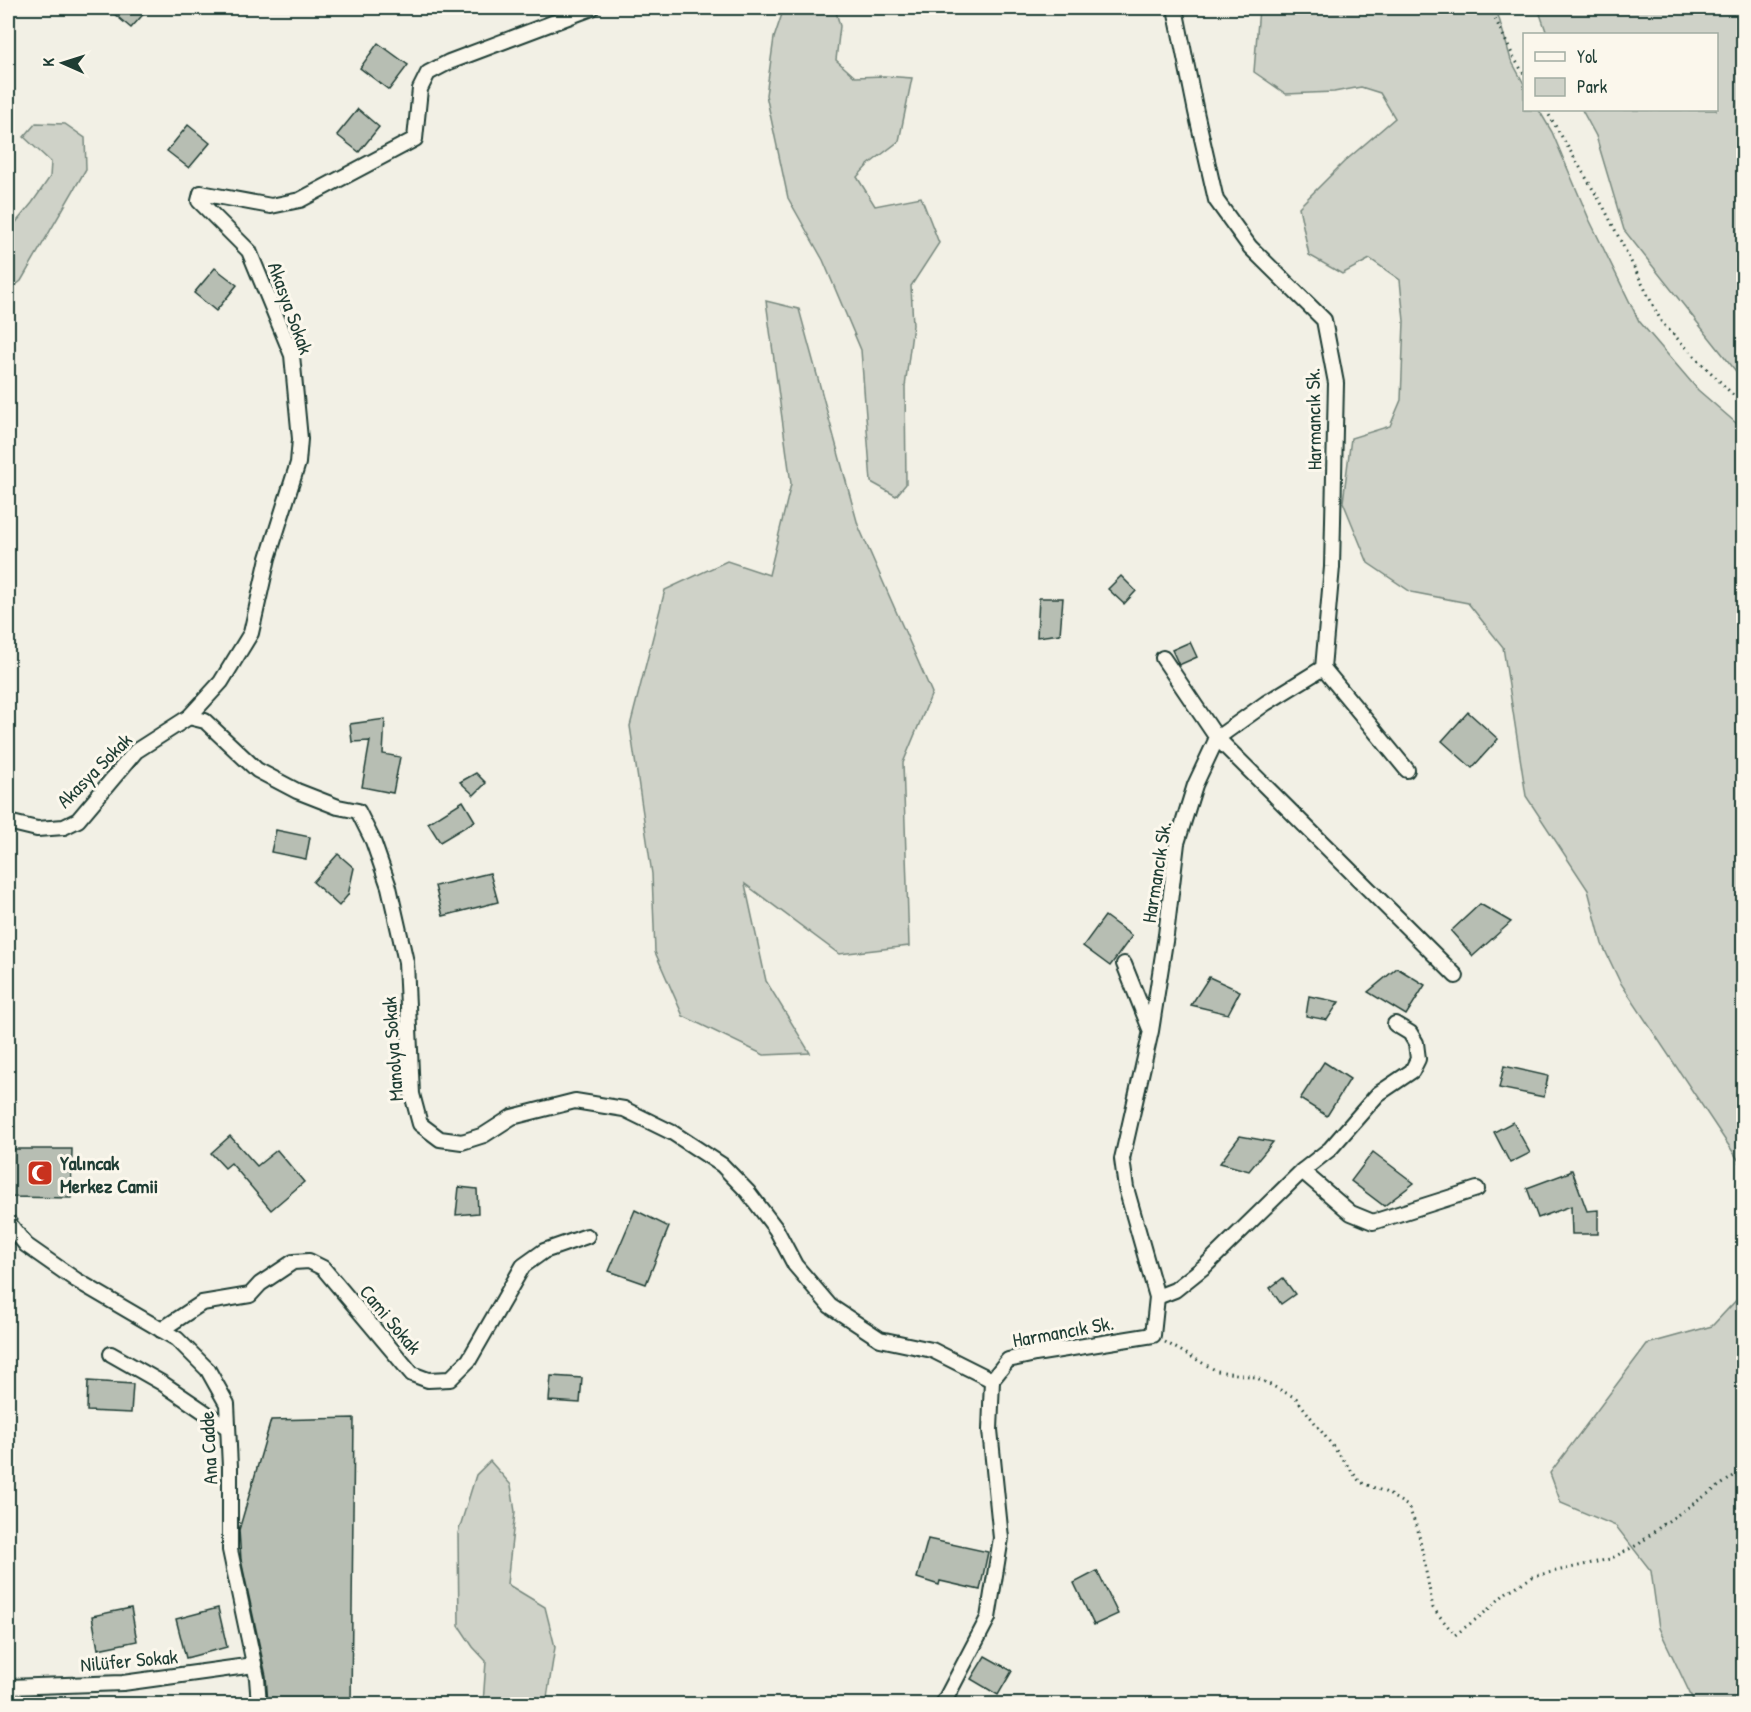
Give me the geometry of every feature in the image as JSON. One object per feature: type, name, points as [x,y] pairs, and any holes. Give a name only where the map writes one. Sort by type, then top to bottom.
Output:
[{"type":"street","name":"Akasya Sokak","points":[[8,822],[37,829],[64,827],[78,820],[136,751],[189,717],[221,682],[250,633],[268,558],[298,463],[300,439],[292,355],[249,251],[199,201],[201,193],[271,206],[300,200],[415,139],[420,89],[428,73],[449,62],[592,8]]},
{"type":"street","name":"Harmancık Sk.","points":[[992,1380],[1008,1360],[1153,1335],[1157,1297],[1126,1188],[1122,1159],[1151,1031],[1177,843],[1195,785],[1217,738],[1266,703],[1323,668],[1332,567],[1336,383],[1324,320],[1250,247],[1216,200],[1175,8]]},
{"type":"street","points":[[1163,658],[1217,738],[1456,976]]},
{"type":"street","points":[[1323,668],[1407,770]]},
{"type":"street","name":"Manolya Sokak","points":[[189,717],[205,721],[257,770],[297,791],[338,807],[358,811],[389,887],[406,962],[411,1094],[420,1124],[440,1138],[462,1142],[484,1135],[512,1117],[575,1101],[624,1109],[673,1133],[722,1165],[748,1192],[776,1229],[795,1265],[830,1306],[880,1338],[932,1350],[992,1380]]},
{"type":"street","points":[[1124,964],[1151,1031]]},
{"type":"street","points":[[1157,1297],[1175,1290],[1205,1266],[1302,1171],[1330,1149],[1378,1094],[1412,1071],[1418,1059],[1416,1043],[1410,1033],[1395,1024]]},
{"type":"street","points":[[1302,1171],[1352,1213],[1373,1222],[1477,1189]]},
{"type":"street","name":"Ana Cadde","points":[[8,1222],[26,1245],[75,1280],[177,1339],[208,1370],[227,1404],[230,1550],[254,1665],[259,1704]]},
{"type":"street","name":"Cami Sokak","points":[[161,1330],[202,1303],[250,1295],[260,1284],[293,1262],[309,1261],[323,1268],[412,1374],[428,1380],[450,1379],[469,1360],[523,1266],[544,1251],[587,1236]]},
{"type":"street","points":[[111,1354],[162,1383],[228,1428]]},
{"type":"street","points":[[943,1704],[988,1618],[1001,1538],[990,1430],[992,1380]]},
{"type":"street","name":"Nilüfer Sokak","points":[[8,1687],[123,1683],[254,1665]]},
{"type":"path","points":[[1490,8],[1523,72]]},
{"type":"path","points":[[1547,111],[1604,208],[1662,322],[1743,406]]},
{"type":"path","points":[[1153,1335],[1217,1371],[1255,1377],[1296,1398],[1360,1482],[1386,1492],[1408,1506],[1418,1530],[1433,1608],[1455,1635],[1507,1592],[1534,1576],[1610,1559],[1639,1544],[1743,1469]]},
{"type":"green space","points":[[784,8],[835,8],[840,26],[836,60],[855,77],[912,78],[899,141],[868,165],[857,177],[875,206],[921,197],[939,243],[911,286],[913,325],[905,387],[906,484],[896,496],[871,482],[861,350],[823,260],[788,198],[766,95],[774,38]]},
{"type":"green space","points":[[1259,8],[1496,8],[1511,60],[1523,82],[1523,111],[1540,111],[1552,132],[1589,219],[1639,321],[1698,390],[1743,429],[1743,1167],[1620,982],[1602,944],[1588,890],[1526,796],[1503,647],[1468,603],[1411,592],[1368,563],[1343,502],[1351,438],[1390,426],[1401,400],[1404,321],[1400,280],[1370,259],[1342,274],[1309,255],[1299,207],[1344,162],[1395,118],[1380,93],[1361,87],[1334,92],[1286,94],[1254,72]]},
{"type":"green space","points":[[1538,8],[1743,8],[1743,380],[1624,230],[1596,136],[1583,111],[1718,111],[1718,33],[1547,33]]},
{"type":"green space","points":[[36,123],[65,124],[85,138],[86,169],[21,281],[8,291],[8,232],[50,177],[51,162],[24,137]]},
{"type":"green space","points":[[766,301],[799,309],[858,525],[932,693],[903,763],[909,946],[839,954],[745,884],[766,981],[810,1053],[764,1055],[683,1016],[655,952],[652,874],[630,726],[665,590],[727,561],[769,575],[791,484]]},
{"type":"green space","points":[[1743,1293],[1743,1704],[1695,1704],[1659,1628],[1651,1571],[1616,1526],[1561,1503],[1550,1473],[1647,1344],[1712,1326]]},
{"type":"green space","points":[[490,1461],[511,1485],[515,1512],[507,1584],[545,1607],[555,1647],[546,1704],[483,1704],[486,1661],[459,1626],[458,1533],[476,1475]]},
{"type":"building","points":[[107,8],[149,8],[131,28]]},
{"type":"building","points":[[378,43],[408,65],[389,90],[360,68]]},
{"type":"building","points":[[358,109],[379,127],[359,152],[337,135]]},
{"type":"building","points":[[188,125],[210,143],[189,168],[167,151]]},
{"type":"building","points":[[215,268],[237,285],[216,311],[194,293]]},
{"type":"building","points":[[1121,576],[1136,591],[1124,604],[1108,589]]},
{"type":"building","points":[[1039,598],[1063,598],[1060,634],[1037,637]]},
{"type":"building","points":[[1190,642],[1197,657],[1179,665],[1172,650]]},
{"type":"building","points":[[1468,712],[1498,739],[1472,768],[1442,741]]},
{"type":"building","points":[[385,719],[383,754],[400,757],[393,793],[362,787],[370,741],[352,742],[350,724]]},
{"type":"building","points":[[476,773],[486,783],[474,795],[460,782]]},
{"type":"building","points":[[463,801],[475,821],[440,842],[428,823]]},
{"type":"building","points":[[276,830],[310,837],[306,859],[271,852]]},
{"type":"building","points":[[338,854],[354,868],[348,895],[339,906],[313,882]]},
{"type":"building","points":[[490,873],[498,902],[443,916],[435,886]]},
{"type":"building","points":[[1480,904],[1511,922],[1473,956],[1451,931]]},
{"type":"building","points":[[1105,916],[1132,936],[1110,966],[1083,946]]},
{"type":"building","points":[[1397,968],[1425,985],[1406,1015],[1368,992]]},
{"type":"building","points":[[1209,977],[1240,991],[1228,1014],[1191,1005]]},
{"type":"building","points":[[1309,996],[1339,1002],[1327,1020],[1306,1016]]},
{"type":"building","points":[[1324,1062],[1350,1079],[1327,1116],[1300,1099]]},
{"type":"building","points":[[1504,1066],[1548,1076],[1544,1097],[1499,1088]]},
{"type":"building","points":[[1513,1122],[1530,1153],[1510,1163],[1494,1132]]},
{"type":"building","points":[[230,1136],[257,1166],[277,1150],[304,1182],[271,1210],[231,1163],[225,1168],[211,1153]]},
{"type":"building","points":[[1240,1136],[1273,1142],[1249,1171],[1220,1163]]},
{"type":"building","name":"Yalıncak Merkez Camii","points":[[10,1149],[72,1149],[71,1198],[9,1197]]},
{"type":"building","points":[[1373,1152],[1414,1183],[1384,1206],[1351,1181]]},
{"type":"building","points":[[1572,1170],[1587,1211],[1598,1210],[1598,1234],[1572,1234],[1571,1206],[1538,1218],[1527,1188],[1570,1172]]},
{"type":"building","points":[[459,1187],[477,1189],[478,1213],[456,1215]]},
{"type":"building","points":[[635,1210],[669,1227],[646,1284],[609,1271]]},
{"type":"building","points":[[1283,1278],[1295,1294],[1281,1304],[1270,1288]]},
{"type":"building","points":[[551,1376],[582,1378],[580,1403],[549,1401]]},
{"type":"building","points":[[88,1381],[133,1384],[131,1413],[87,1411]]},
{"type":"building","points":[[354,1418],[351,1704],[268,1704],[266,1676],[241,1560],[239,1530],[271,1420]]},
{"type":"building","points":[[928,1539],[988,1552],[980,1590],[940,1581],[939,1585],[917,1578]]},
{"type":"building","points":[[1097,1571],[1118,1614],[1094,1625],[1074,1583]]},
{"type":"building","points":[[131,1608],[137,1641],[98,1649],[92,1616]]},
{"type":"building","points":[[218,1608],[227,1647],[186,1658],[176,1619]]},
{"type":"building","points":[[985,1656],[1012,1671],[998,1695],[971,1679]]},
{"type":"place","name":"Yalıncak Merkez Camii","points":[[40,1173]]}]
